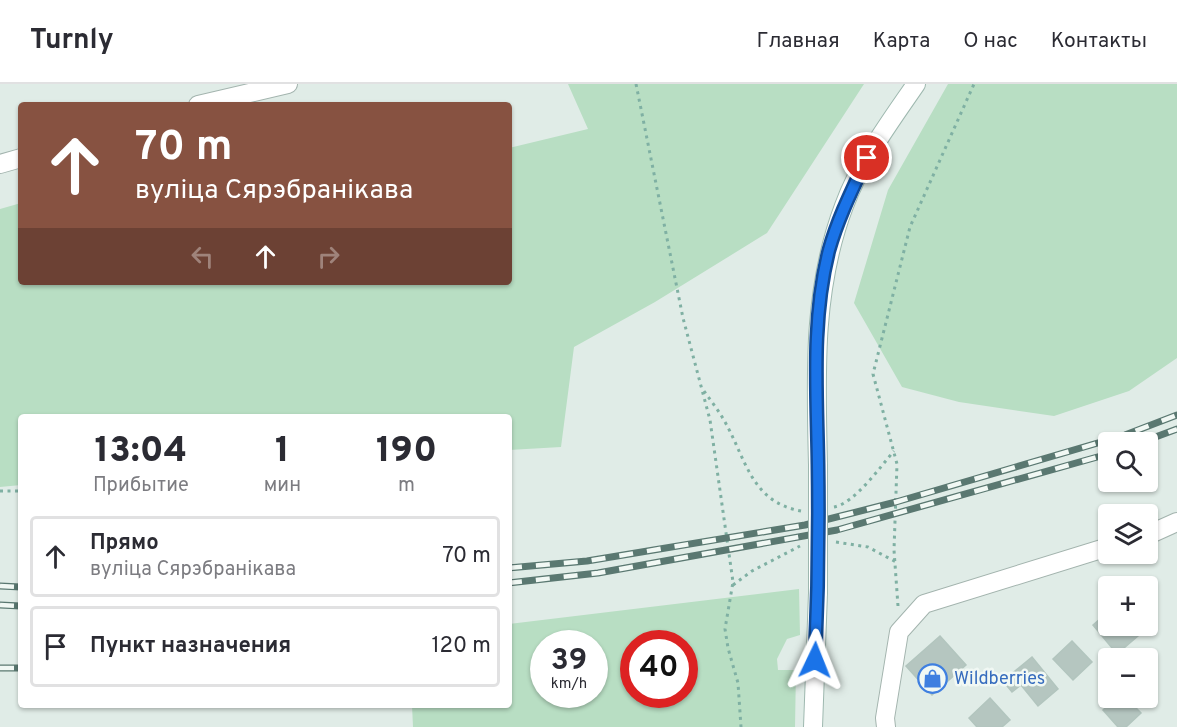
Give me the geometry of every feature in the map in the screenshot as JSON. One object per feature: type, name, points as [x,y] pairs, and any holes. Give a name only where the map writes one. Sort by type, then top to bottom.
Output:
[{"type":"street","points":[[211,102],[288,84]]},
{"type":"street","points":[[813,727],[818,593],[816,377],[819,309],[829,251],[844,204],[867,158],[916,84]]},
{"type":"street","points":[[0,164],[18,159]]},
{"type":"street","points":[[1158,531],[1177,522]]},
{"type":"street","points":[[886,727],[885,718],[899,632],[924,604],[1098,550]]},
{"type":"path","points":[[636,84],[683,318],[710,420],[733,582],[725,629],[738,683],[741,727]]},
{"type":"path","points":[[899,632],[894,550],[897,464],[873,374],[910,227],[974,84]]},
{"type":"path","points":[[701,387],[725,422],[748,474],[765,494],[791,509],[808,512]]},
{"type":"path","points":[[831,507],[843,505],[872,477],[894,451]]},
{"type":"path","points":[[0,491],[18,491]]},
{"type":"green space","points":[[568,84],[864,84],[767,233],[655,302],[574,347],[561,447],[512,450],[512,414],[18,414],[18,485],[0,487],[0,209],[18,204],[18,285],[512,285],[512,147],[588,129]]},
{"type":"green space","points":[[948,84],[1177,84],[1177,358],[1129,391],[1054,416],[959,402],[902,387],[854,303],[888,190]]},
{"type":"green space","points":[[799,589],[800,635],[787,639],[777,659],[778,670],[796,670],[795,727],[413,727],[412,708],[512,708],[512,624]]},
{"type":"building","points":[[1098,621],[1098,631],[1093,625]]},
{"type":"building","points":[[940,636],[966,665],[932,695],[906,666]]},
{"type":"building","points":[[1102,636],[1138,636],[1124,648],[1112,648]]},
{"type":"building","points":[[1072,641],[1092,662],[1073,680],[1053,659]]},
{"type":"building","points":[[1032,657],[1058,689],[1038,706],[1021,685],[1012,692],[1003,681]]},
{"type":"building","points":[[990,698],[1010,720],[1002,727],[977,727],[969,718]]},
{"type":"building","points":[[1105,708],[1136,708],[1141,713],[1126,727],[1118,727],[1103,710]]},
{"type":"railway","points":[[512,568],[587,561],[805,525],[896,502],[1125,435],[1177,415]]},
{"type":"railway","points":[[1158,436],[1177,429]]},
{"type":"railway","points":[[512,583],[598,573],[837,530],[1098,457]]},
{"type":"railway","points":[[0,586],[18,587]]},
{"type":"railway","points":[[0,605],[18,606]]},
{"type":"railway","points":[[0,668],[18,668]]},
{"type":"place","name":"Wildberries","points":[[933,679]]},
{"type":"route","points":[[815,660],[818,593],[816,377],[820,298],[829,251],[844,204],[867,158]]}]
